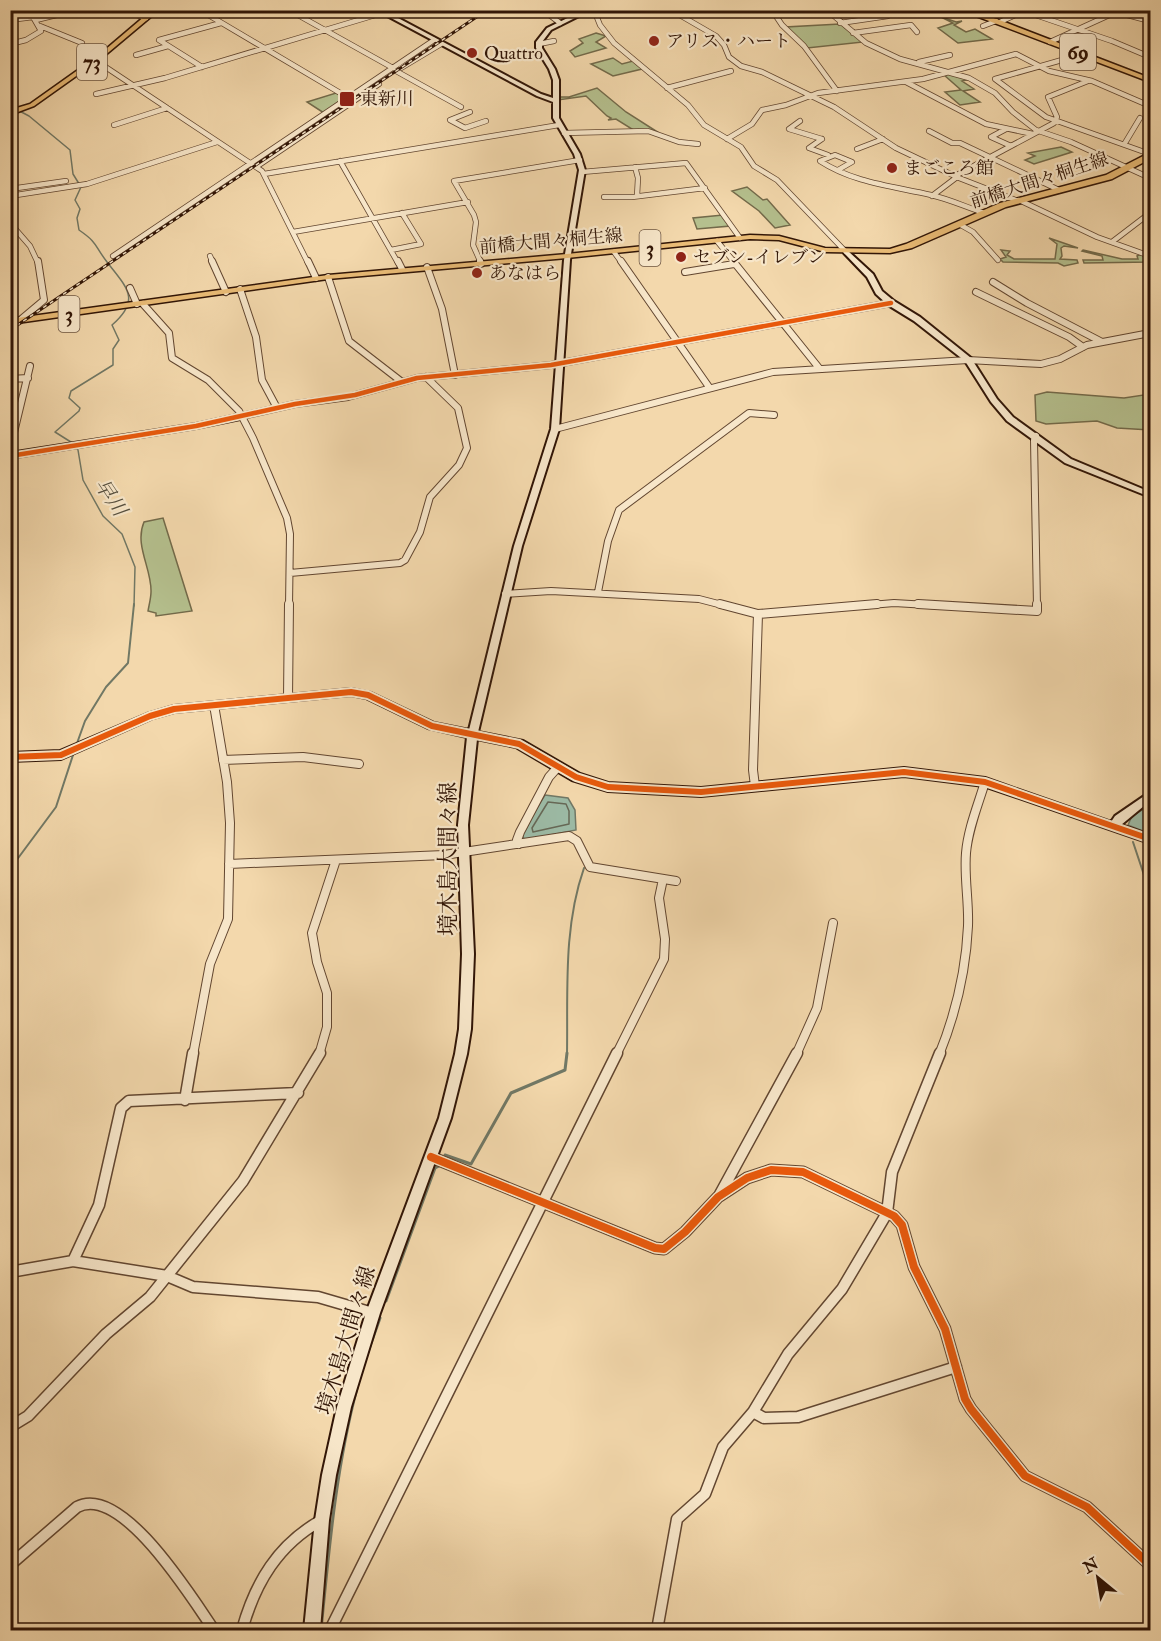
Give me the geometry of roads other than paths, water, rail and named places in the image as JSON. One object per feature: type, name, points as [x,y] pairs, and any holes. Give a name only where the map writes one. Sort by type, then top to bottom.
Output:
[{"type":"main road","name":"73","points":[[17,111],[95,60],[156,10]]},
{"type":"main road","points":[[539,44],[544,33],[589,10]]},
{"type":"main road","name":"69","points":[[963,10],[1150,80]]},
{"type":"main road","points":[[380,12],[539,95],[556,101]]},
{"type":"main road","name":"境木島大間々線","points":[[312,1630],[322,1520],[344,1407],[373,1313],[448,1109],[465,1029],[468,954],[463,853],[466,779],[472,735],[506,594],[555,429],[567,256],[582,172],[580,160],[556,118],[556,80],[539,44]]},
{"type":"main road","name":"前橋大間々桐生線","points":[[15,321],[316,278],[614,252],[740,238],[774,237],[819,249],[846,252],[896,250],[1018,201],[1109,177],[1150,155]]},
{"type":"main road","points":[[846,252],[891,303],[917,319],[968,360],[1006,415],[1074,464],[1150,495]]},
{"type":"main road","points":[[10,456],[196,426],[242,416]]},
{"type":"main road","points":[[10,757],[65,754],[150,716],[174,709],[342,692],[360,693],[421,722],[519,744],[558,767],[594,783],[630,789],[702,792],[904,772],[985,782],[1150,839]]},
{"type":"main road","points":[[1114,826],[1119,819],[1150,796]]},
{"type":"street","points":[[34,10],[35,19],[40,26],[82,43]]},
{"type":"street","points":[[10,20],[35,19],[77,10]]},
{"type":"street","points":[[121,10],[146,18]]},
{"type":"street","points":[[201,10],[347,97]]},
{"type":"street","points":[[288,10],[461,107]]},
{"type":"street","points":[[543,10],[560,23]]},
{"type":"street","points":[[594,10],[600,24],[613,41],[688,105],[704,125],[742,148],[753,166],[777,180],[846,252]]},
{"type":"street","points":[[671,10],[716,36],[724,45],[729,57],[741,66],[762,72],[841,110],[896,148],[956,177],[1150,256]]},
{"type":"street","points":[[772,10],[782,25],[805,46],[818,68],[831,80],[837,91]]},
{"type":"street","points":[[827,10],[866,43],[894,57],[967,77],[988,88],[1039,131],[1071,142],[1150,178]]},
{"type":"street","points":[[982,26],[1025,11],[1150,57]]},
{"type":"street","points":[[96,94],[164,78],[380,12]]},
{"type":"street","points":[[1050,42],[1116,12],[1150,21]]},
{"type":"street","points":[[840,23],[888,16]]},
{"type":"street","points":[[202,67],[159,40],[221,23]]},
{"type":"street","points":[[853,33],[911,25],[917,32]]},
{"type":"street","points":[[10,44],[37,34],[40,26]]},
{"type":"street","points":[[113,256],[253,166],[395,70],[434,40]]},
{"type":"street","points":[[539,44],[554,41]]},
{"type":"street","points":[[253,166],[347,97],[441,44]]},
{"type":"street","points":[[136,55],[168,46]]},
{"type":"street","points":[[727,139],[754,122],[763,109],[786,105],[812,95],[906,82],[1016,54],[1041,68],[1089,81],[1150,106]]},
{"type":"street","points":[[1083,54],[1041,68],[994,79],[1010,88],[1026,105],[1056,121],[1125,143],[1150,155]]},
{"type":"street","points":[[918,64],[950,55]]},
{"type":"street","points":[[95,60],[264,174],[316,278]]},
{"type":"street","points":[[667,88],[731,71]]},
{"type":"street","points":[[1056,121],[1057,117],[1048,97],[1089,81]]},
{"type":"street","points":[[906,82],[984,124],[1033,134]]},
{"type":"street","points":[[114,124],[167,108]]},
{"type":"street","points":[[470,112],[450,120],[465,128],[486,121]]},
{"type":"street","points":[[1125,143],[1140,118]]},
{"type":"street","points":[[800,121],[789,129],[822,139],[809,148],[852,162],[838,170]]},
{"type":"street","points":[[932,196],[956,177],[1056,121]]},
{"type":"street","points":[[264,174],[559,125]]},
{"type":"street","points":[[1006,129],[991,137],[1011,146]]},
{"type":"street","points":[[564,133],[648,131],[679,142],[698,144]]},
{"type":"street","points":[[928,131],[952,143],[960,143],[1059,190]]},
{"type":"street","points":[[857,150],[883,140]]},
{"type":"street","points":[[10,196],[86,184],[217,142]]},
{"type":"street","points":[[828,155],[820,162],[869,182],[932,196],[984,213]]},
{"type":"street","points":[[481,264],[473,245],[476,222],[468,202],[454,181],[580,160]]},
{"type":"street","points":[[340,161],[402,269]]},
{"type":"street","points":[[582,172],[686,163],[740,238]]},
{"type":"street","points":[[635,167],[638,178],[637,196]]},
{"type":"street","points":[[10,189],[66,181]]},
{"type":"street","points":[[604,197],[637,196],[705,188]]},
{"type":"street","points":[[293,232],[468,202]]},
{"type":"street","points":[[391,250],[421,244],[402,213]]},
{"type":"street","points":[[1112,242],[1150,213]]},
{"type":"street","points":[[10,224],[33,249],[38,260],[44,300],[39,306],[15,321]]},
{"type":"street","points":[[959,224],[973,232],[998,260]]},
{"type":"street","points":[[717,241],[819,368]]},
{"type":"street","points":[[614,252],[709,387]]},
{"type":"street","points":[[210,256],[226,292]]},
{"type":"street","points":[[685,272],[734,264]]},
{"type":"street","points":[[427,267],[442,309],[455,375]]},
{"type":"street","points":[[328,277],[349,342],[402,382]]},
{"type":"street","points":[[1083,346],[1069,337],[974,293],[995,281],[1027,303],[1102,342]]},
{"type":"street","points":[[130,288],[135,305],[169,333],[172,358],[208,380],[242,416],[288,522],[291,573],[288,698]]},
{"type":"street","points":[[240,290],[254,330],[262,380],[277,408]]},
{"type":"street","points":[[242,416],[348,397],[426,377],[559,363],[891,303]]},
{"type":"street","points":[[1015,311],[1027,303]]},
{"type":"street","points":[[555,429],[773,372],[968,360],[1041,364],[1060,359],[1083,346],[1150,333]]},
{"type":"street","points":[[10,449],[30,366]]},
{"type":"street","points":[[291,573],[400,563],[405,560],[420,532],[430,497],[459,465],[467,448],[458,408],[426,377]]},
{"type":"street","points":[[10,379],[28,378]]},
{"type":"street","points":[[598,592],[608,540],[619,510],[749,413],[774,415]]},
{"type":"street","points":[[506,594],[551,591],[598,592],[708,600],[758,614],[894,603],[1037,611],[1034,440],[1036,436]]},
{"type":"street","points":[[755,786],[753,770],[758,614]]},
{"type":"street","points":[[185,1100],[203,993],[210,964],[228,920],[230,823],[224,760],[214,705]]},
{"type":"street","points":[[224,760],[303,757],[359,764]]},
{"type":"street","points":[[519,844],[517,840],[520,832],[549,777],[558,767]]},
{"type":"street","points":[[657,1630],[677,1519],[705,1494],[723,1447],[753,1412],[783,1360],[842,1289],[887,1213],[892,1172],[950,1028],[966,964],[964,951],[968,927],[966,854],[969,834],[985,782]]},
{"type":"street","points":[[229,864],[463,853],[571,836],[577,841],[590,867],[676,881]]},
{"type":"street","points":[[10,1427],[32,1412],[106,1334],[150,1297],[243,1181],[298,1093],[322,1049],[327,1027],[327,993],[322,982],[312,933],[336,860]]},
{"type":"street","points":[[330,1630],[664,959],[665,944],[659,895],[663,879]]},
{"type":"street","points":[[431,1157],[655,1248],[664,1249],[685,1232],[718,1197],[795,1058],[817,1008],[833,923]]},
{"type":"street","points":[[73,1261],[99,1205],[121,1108],[129,1101],[298,1093]]},
{"type":"street","points":[[718,1197],[758,1173],[786,1169],[803,1172],[894,1216],[902,1226],[914,1267],[945,1329],[965,1399],[971,1409],[1025,1476],[1088,1507],[1135,1549],[1150,1566]]},
{"type":"street","points":[[10,1272],[73,1261],[167,1276],[193,1287],[300,1294],[373,1313]]},
{"type":"street","points":[[753,1412],[764,1418],[798,1417],[956,1367]]},
{"type":"street","points":[[10,1565],[73,1511],[85,1502],[92,1502],[124,1518],[136,1527],[156,1550],[214,1630]]},
{"type":"street","points":[[243,1630],[247,1609],[266,1573],[300,1532],[322,1520]]},
{"type":"water","points":[[545,795],[568,798],[575,810],[576,830],[525,840],[521,834]]},
{"type":"water","points":[[1150,805],[1150,834],[1128,825],[1132,816]]},
{"type":"waterway","name":"早川","points":[[10,106],[29,116],[70,150],[73,174],[81,187],[75,200],[80,209],[77,218],[79,230],[90,238],[128,293],[127,308],[112,325],[119,340],[113,349],[113,365],[71,391],[69,398],[80,408],[79,411],[55,432],[74,444],[78,450],[83,480],[103,516],[122,534],[135,567],[134,606]]},
{"type":"waterway","name":"早川","points":[[76,746],[85,721],[106,687],[128,663],[134,604]]},
{"type":"waterway","name":"早川","points":[[10,869],[56,807],[74,752]]},
{"type":"waterway","points":[[1133,842],[1150,893]]},
{"type":"waterway","points":[[567,1053],[570,937],[577,891],[584,868]]},
{"type":"waterway","points":[[445,1155],[471,1164],[511,1093],[565,1070],[567,1053]]},
{"type":"waterway","points":[[386,1301],[435,1168],[441,1165]]},
{"type":"waterway","points":[[321,1630],[334,1508],[344,1448],[359,1379],[380,1318]]},
{"type":"railway","points":[[10,330],[487,10]]},
{"type":"place","name":"アリス・ハート","points":[[654,41]]},
{"type":"place","name":"Quattro","points":[[472,53]]},
{"type":"place","name":"東新川","points":[[347,99]]},
{"type":"place","name":"まごころ館","points":[[892,168]]},
{"type":"place","name":"セブン-イレブン","points":[[681,257]]},
{"type":"place","name":"あなはら","points":[[477,273]]}]
